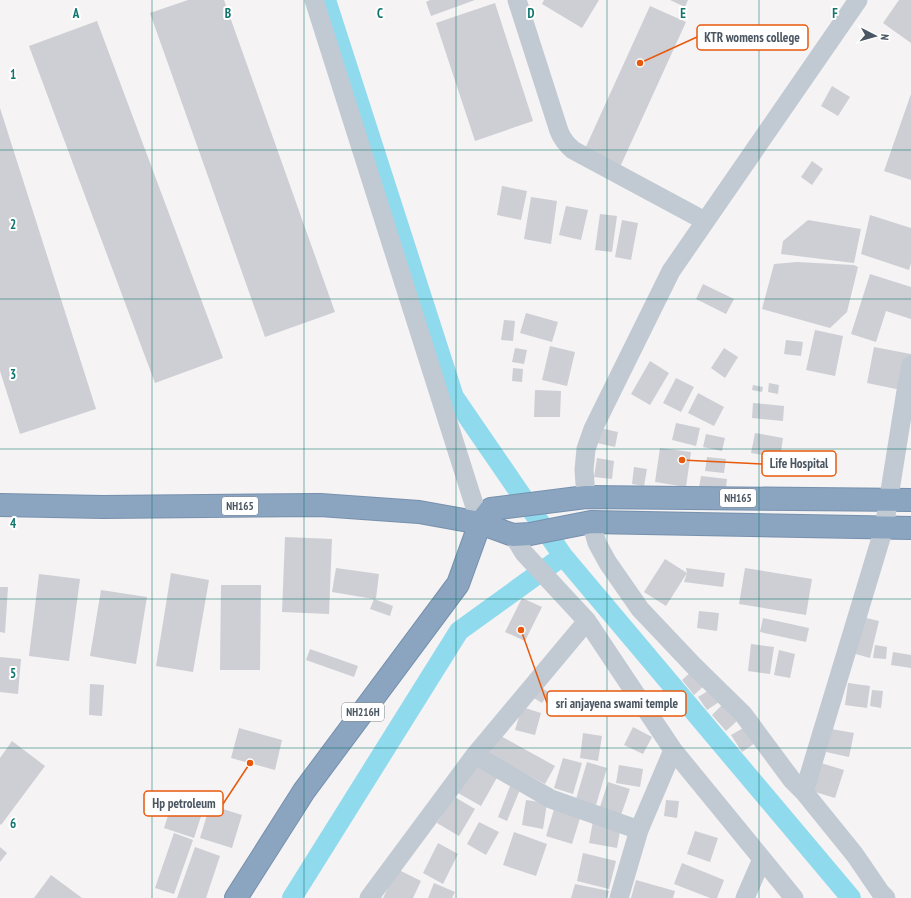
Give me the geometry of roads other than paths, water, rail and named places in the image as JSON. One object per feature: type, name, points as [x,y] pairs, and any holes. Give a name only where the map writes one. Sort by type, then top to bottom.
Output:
[{"type":"highway","name":"NH165","points":[[480,523],[491,509],[576,499],[911,500]]},
{"type":"highway","name":"NH165","points":[[0,505],[111,507],[320,505],[419,512],[480,523],[522,541],[591,522],[911,528]]},
{"type":"highway","name":"NH216H","points":[[236,898],[304,791],[458,584],[480,523]]},
{"type":"street","points":[[314,0],[480,523]]},
{"type":"street","points":[[517,0],[562,139],[573,150],[705,222]]},
{"type":"street","points":[[576,499],[584,470],[586,449],[593,429],[671,271],[858,0]]},
{"type":"street","points":[[804,792],[884,528],[911,365]]},
{"type":"street","points":[[591,522],[597,543],[608,563],[640,609],[693,665],[743,714],[792,780],[804,792],[855,855],[886,898]]},
{"type":"street","points":[[522,541],[548,579],[587,621],[673,750],[794,898]]},
{"type":"street","points":[[369,898],[476,755],[587,621]]},
{"type":"street","points":[[619,898],[639,830],[673,750]]},
{"type":"street","points":[[476,755],[551,799],[639,830]]},
{"type":"street","points":[[745,898],[762,859]]},
{"type":"waterway","points":[[326,0],[454,397],[563,556],[851,898]]},
{"type":"waterway","points":[[292,898],[459,631],[563,556]]},
{"type":"place","name":"KTR womens college","points":[[640,63]]},
{"type":"place","name":"Life Hospital","points":[[682,460]]},
{"type":"place","name":"sri anjayena swami temple","points":[[521,630]]},
{"type":"place","name":"Hp petroleum","points":[[250,763]]}]
